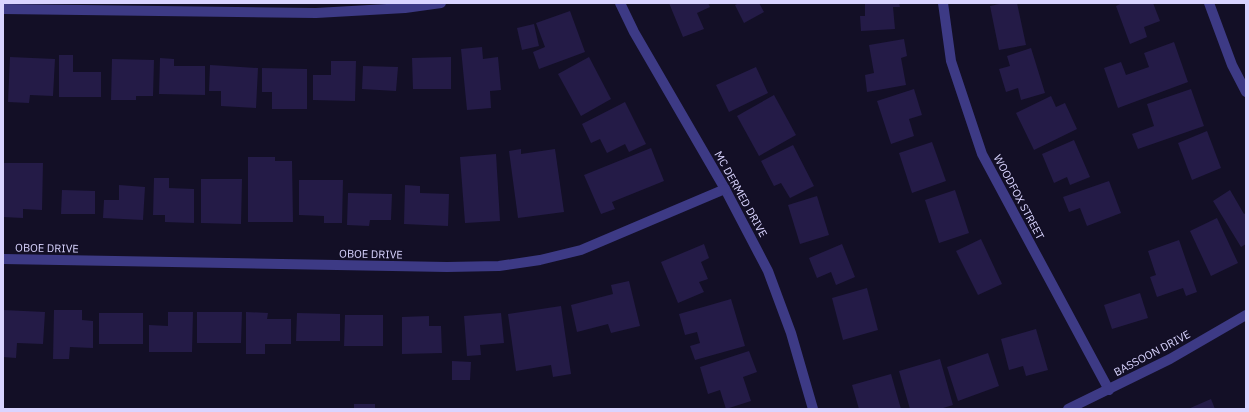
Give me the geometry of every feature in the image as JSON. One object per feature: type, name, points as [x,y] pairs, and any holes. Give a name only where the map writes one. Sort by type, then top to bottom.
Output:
[{"type":"street","points":[[3,9],[247,8],[316,13],[405,8],[441,3]]},
{"type":"street","name":"MC DERMED DRIVE","points":[[620,3],[634,32],[725,189],[768,271],[791,333],[813,409]]},
{"type":"street","name":"WOODFOX STREET","points":[[943,3],[951,61],[982,154],[1109,390]]},
{"type":"street","points":[[1209,3],[1232,65],[1246,92]]},
{"type":"street","name":"OBOE DRIVE","points":[[3,259],[440,267],[499,266],[540,260],[581,250],[725,189]]},
{"type":"street","name":"BASSOON DRIVE","points":[[1068,409],[1170,359],[1246,315]]},
{"type":"building","points":[[669,3],[708,3],[710,7],[697,13],[704,29],[683,37]]},
{"type":"building","points":[[739,3],[759,3],[764,12],[744,23],[735,5]]},
{"type":"building","points":[[865,3],[899,3],[900,7],[893,7],[895,29],[861,31],[860,16],[865,16]]},
{"type":"building","points":[[1004,3],[1017,3],[1026,45],[999,50],[990,6]]},
{"type":"building","points":[[1122,3],[1153,3],[1160,21],[1144,27],[1147,37],[1130,44],[1116,6]]},
{"type":"building","points":[[570,11],[585,52],[539,69],[533,52],[545,47],[536,23]]},
{"type":"building","points":[[534,24],[539,46],[522,50],[517,28]]},
{"type":"building","points":[[904,39],[907,56],[901,58],[906,85],[867,92],[865,75],[874,73],[869,45]]},
{"type":"building","points":[[1174,42],[1188,82],[1118,108],[1104,68],[1121,62],[1126,75],[1149,67],[1144,53]]},
{"type":"building","points":[[482,47],[483,59],[498,57],[501,90],[490,91],[491,108],[467,110],[461,49]]},
{"type":"building","points":[[1031,48],[1045,93],[1021,100],[1018,88],[1006,92],[999,69],[1010,66],[1007,56]]},
{"type":"building","points":[[59,55],[73,55],[73,72],[101,72],[101,97],[59,97]]},
{"type":"building","points":[[10,57],[55,59],[53,96],[30,95],[29,103],[8,102]]},
{"type":"building","points":[[451,57],[451,89],[413,89],[412,58]]},
{"type":"building","points":[[589,57],[611,99],[581,116],[558,74]]},
{"type":"building","points":[[160,58],[174,59],[174,66],[205,66],[205,95],[159,94]]},
{"type":"building","points":[[112,59],[154,60],[153,96],[136,96],[136,100],[111,100]]},
{"type":"building","points":[[331,61],[356,61],[355,101],[313,100],[313,75],[331,75]]},
{"type":"building","points":[[210,65],[258,68],[256,108],[221,106],[221,91],[209,91]]},
{"type":"building","points":[[363,66],[398,67],[396,91],[362,89]]},
{"type":"building","points":[[756,67],[768,93],[729,112],[716,85]]},
{"type":"building","points":[[262,68],[307,69],[307,109],[272,109],[272,92],[262,92]]},
{"type":"building","points":[[914,89],[922,115],[909,119],[914,136],[891,144],[877,101]]},
{"type":"building","points":[[1191,89],[1204,126],[1138,149],[1132,134],[1154,126],[1147,104]]},
{"type":"building","points":[[774,95],[796,135],[759,156],[737,116]]},
{"type":"building","points":[[1051,96],[1056,107],[1065,103],[1077,129],[1034,150],[1016,113]]},
{"type":"building","points":[[625,102],[646,144],[629,152],[625,144],[607,153],[600,139],[591,143],[582,124]]},
{"type":"building","points":[[1207,131],[1221,168],[1192,180],[1178,143]]},
{"type":"building","points":[[1074,140],[1090,177],[1070,185],[1067,177],[1054,183],[1042,154]]},
{"type":"building","points":[[932,142],[946,181],[912,193],[899,153]]},
{"type":"building","points":[[793,145],[814,186],[790,198],[781,183],[774,186],[761,161]]},
{"type":"building","points":[[651,148],[664,181],[612,202],[615,209],[601,214],[584,175]]},
{"type":"building","points":[[521,149],[521,154],[555,149],[564,212],[518,218],[509,151]]},
{"type":"building","points":[[496,154],[500,221],[465,223],[460,157]]},
{"type":"building","points":[[248,157],[275,157],[275,161],[292,161],[293,222],[248,222]]},
{"type":"building","points":[[3,163],[43,163],[42,210],[23,209],[23,218],[3,217]]},
{"type":"building","points":[[154,178],[169,178],[169,188],[194,189],[194,223],[165,222],[165,215],[153,215]]},
{"type":"building","points":[[201,179],[242,179],[241,224],[201,223]]},
{"type":"building","points":[[299,180],[343,180],[342,223],[324,223],[324,216],[299,215]]},
{"type":"building","points":[[1109,181],[1121,213],[1087,226],[1080,208],[1069,212],[1063,197]]},
{"type":"building","points":[[119,185],[145,187],[143,220],[103,218],[104,200],[119,200]]},
{"type":"building","points":[[405,185],[420,186],[420,193],[449,194],[448,226],[404,224]]},
{"type":"building","points":[[62,190],[95,191],[95,214],[61,214]]},
{"type":"building","points":[[955,190],[969,233],[939,243],[925,200]]},
{"type":"building","points":[[1230,190],[1244,214],[1246,213],[1246,244],[1241,247],[1213,201]]},
{"type":"building","points":[[348,193],[392,194],[391,220],[370,220],[369,226],[347,225]]},
{"type":"building","points":[[817,196],[829,235],[800,244],[788,205]]},
{"type":"building","points":[[1217,218],[1238,263],[1211,276],[1190,231]]},
{"type":"building","points":[[981,239],[1002,284],[978,295],[956,251]]},
{"type":"building","points":[[1179,240],[1197,292],[1186,296],[1183,288],[1157,297],[1150,277],[1156,275],[1148,251]]},
{"type":"building","points":[[704,244],[709,258],[701,262],[708,279],[699,282],[704,292],[678,303],[661,262]]},
{"type":"building","points":[[842,244],[855,277],[836,285],[831,272],[817,278],[809,258]]},
{"type":"building","points":[[629,281],[640,326],[611,333],[608,324],[577,332],[571,305],[613,294],[611,285]]},
{"type":"building","points":[[867,288],[878,330],[843,340],[832,298]]},
{"type":"building","points":[[1140,293],[1148,318],[1112,329],[1104,305]]},
{"type":"building","points":[[731,299],[745,346],[695,360],[690,346],[700,343],[697,332],[685,335],[679,314]]},
{"type":"building","points":[[561,306],[571,374],[553,377],[551,365],[516,371],[508,314]]},
{"type":"building","points":[[3,310],[45,312],[43,344],[17,343],[16,358],[3,357]]},
{"type":"building","points":[[54,310],[82,310],[82,320],[93,321],[93,348],[70,347],[69,359],[53,359]]},
{"type":"building","points":[[168,312],[193,312],[192,352],[149,352],[149,325],[168,326]]},
{"type":"building","points":[[197,312],[242,312],[241,343],[197,343]]},
{"type":"building","points":[[246,312],[268,313],[267,319],[291,319],[291,344],[265,344],[265,354],[246,354]]},
{"type":"building","points":[[99,313],[143,313],[143,344],[99,344]]},
{"type":"building","points":[[297,313],[340,314],[340,341],[296,341]]},
{"type":"building","points":[[501,313],[504,343],[480,345],[481,355],[467,356],[464,316]]},
{"type":"building","points":[[345,315],[383,315],[383,346],[344,346]]},
{"type":"building","points":[[429,316],[429,326],[441,326],[442,353],[402,354],[402,317]]},
{"type":"building","points":[[1036,329],[1048,370],[1026,376],[1023,366],[1009,370],[1001,339]]},
{"type":"building","points":[[749,351],[757,372],[743,377],[751,401],[726,409],[720,390],[708,394],[700,367]]},
{"type":"building","points":[[988,353],[999,386],[958,401],[947,367]]},
{"type":"building","points":[[940,359],[953,405],[940,409],[910,409],[899,371]]},
{"type":"building","points":[[452,361],[471,362],[470,380],[452,380]]},
{"type":"building","points":[[891,374],[901,409],[859,409],[852,385]]},
{"type":"building","points":[[1211,399],[1215,409],[1188,409]]},
{"type":"building","points":[[354,404],[375,404],[375,409],[354,409]]}]
